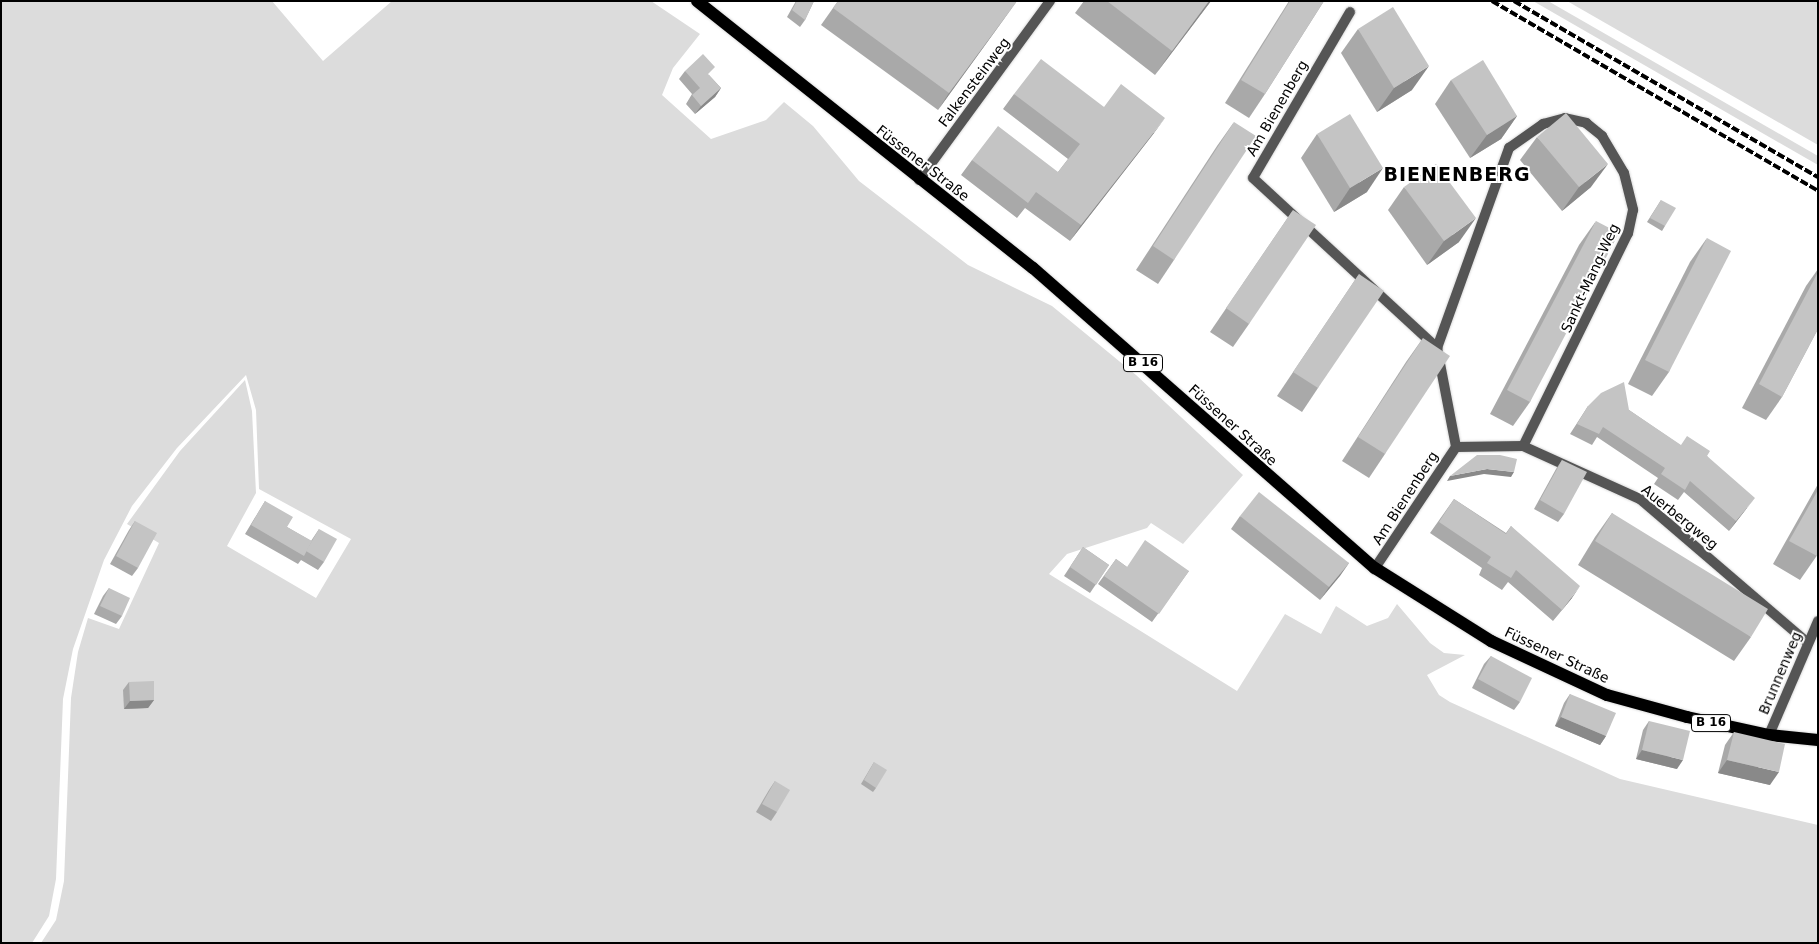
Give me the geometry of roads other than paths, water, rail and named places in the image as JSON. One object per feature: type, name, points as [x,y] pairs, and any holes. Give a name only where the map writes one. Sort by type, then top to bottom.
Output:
[{"type":"main road","name":"Füssener Straße","points":[[697,1],[919,180],[1033,268],[1375,568],[1491,641],[1562,676],[1607,695],[1687,717],[1769,735],[1818,740]]},
{"type":"street","name":"Falkensteinweg","points":[[919,180],[1050,1]]},
{"type":"street","name":"Am Bienenberg","points":[[1350,12],[1253,178],[1438,348],[1456,446],[1375,568]]},
{"type":"street","name":"Sankt-Mang-Weg","points":[[1438,348],[1509,148],[1543,124],[1565,118],[1586,124],[1602,136],[1624,173],[1633,210],[1628,233],[1523,446]]},
{"type":"street","name":"Auerbergweg","points":[[1456,446],[1523,446],[1640,499],[1807,642]]},
{"type":"street","name":"Brunnenweg","points":[[1769,735],[1807,642],[1818,622]]},
{"type":"railway","points":[[1492,1],[1818,191]]},
{"type":"railway","points":[[1514,1],[1818,177]]},
{"type":"district","name":"BIENENBERG","points":[[1457,175]]}]
